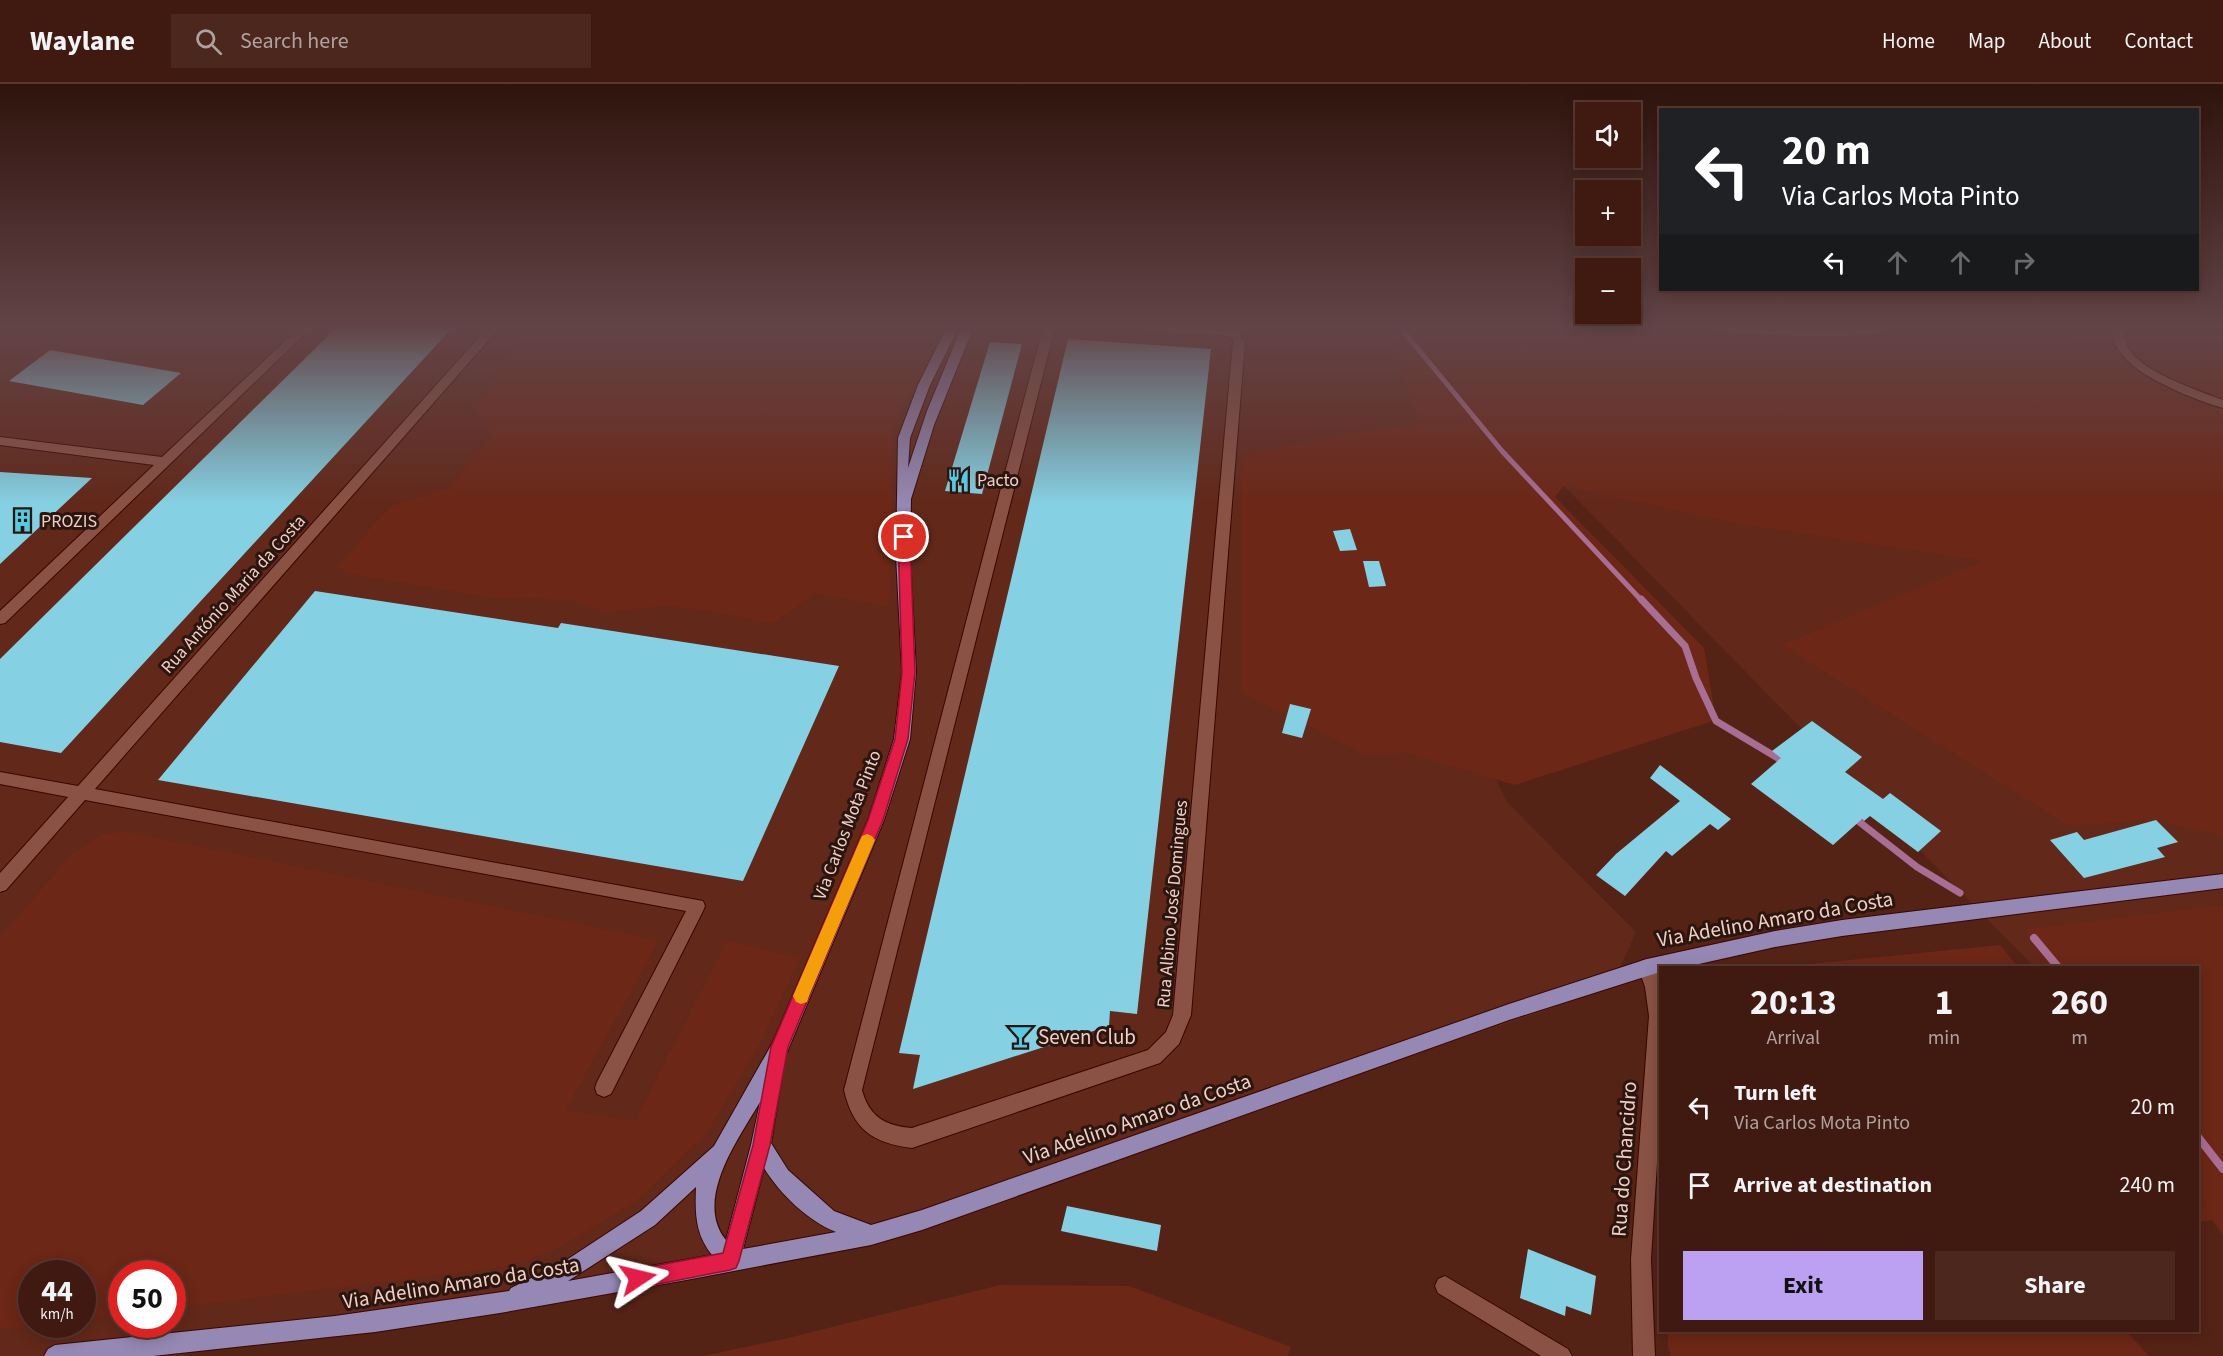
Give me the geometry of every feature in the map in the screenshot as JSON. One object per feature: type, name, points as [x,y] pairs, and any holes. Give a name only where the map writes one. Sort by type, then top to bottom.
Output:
[{"type":"main road","name":"Via Carlos Mota Pinto","points":[[730,1261],[714,1241],[705,1218],[706,1187],[722,1150],[780,1047],[876,820],[902,739],[909,672],[903,555],[904,438],[923,386]]},
{"type":"main road","name":"Via Carlos Mota Pinto","points":[[905,499],[915,474],[925,431],[942,386]]},
{"type":"main road","name":"Via Adelino Amaro da Costa","points":[[55,1356],[255,1337],[499,1304],[871,1235],[922,1220],[1509,1012],[1647,967],[1775,939],[1842,928],[2223,881]]},
{"type":"main road","name":"Via Carlos Mota Pinto","points":[[730,1261],[762,1145],[780,1047]]},
{"type":"main road","points":[[762,1145],[781,1178],[827,1218],[871,1235]]},
{"type":"main road","name":"Via Carlos Mota Pinto","points":[[499,1304],[569,1270],[648,1218],[722,1150]]},
{"type":"street","points":[[0,619],[244,386]]},
{"type":"street","name":"Rua António Maria da Costa","points":[[0,885],[441,386]]},
{"type":"street","name":"Rua Albino José Domingues","points":[[1034,386],[853,1090],[855,1105],[869,1123],[877,1130],[894,1137],[912,1138],[1154,1057],[1173,1038],[1182,1015],[1235,386]]},
{"type":"street","points":[[2183,386],[2223,404]]},
{"type":"street","points":[[0,441],[165,462]]},
{"type":"street","points":[[0,778],[697,906],[604,1088]]},
{"type":"street","name":"Rua do Chancidro","points":[[1644,1356],[1641,1259],[1658,1016],[1654,987],[1647,967]]},
{"type":"street","points":[[1445,1286],[1561,1356]]},
{"type":"shaded area","points":[[0,386],[2223,386],[2223,1236],[2199,1201],[2199,966],[2033,966],[1564,486],[1481,568],[1442,657],[1506,801],[1636,932],[1611,988],[921,1222],[408,1309],[177,1356],[0,1356]]},
{"type":"shaded area","points":[[913,386],[893,429],[889,607],[815,593],[773,624],[710,611],[666,606],[606,612],[569,600],[492,598],[355,575],[337,568],[389,507],[449,488],[493,436],[475,409],[487,387]]},
{"type":"shaded area","points":[[1406,386],[2223,386],[2223,836],[2156,820],[2069,826],[1782,645],[1983,561],[1740,524],[1564,486],[1555,497],[1704,648],[1716,720],[1515,785],[1407,753],[1364,754],[1241,692],[1241,457],[1326,437],[1419,424]]},
{"type":"shaded area","points":[[128,832],[659,940],[566,1110],[635,1121],[727,940],[800,958],[762,1040],[707,1133],[635,1202],[553,1251],[504,1267],[186,1306],[186,1260],[108,1260],[108,1316],[96,1317],[96,1260],[18,1260],[18,1327],[0,1329],[0,937],[72,854],[105,833]]},
{"type":"shaded area","points":[[2223,905],[2223,1233],[2214,1220],[2199,1222],[2199,1199],[2208,1211],[2199,1196],[2199,966],[2049,966],[2025,929]]},
{"type":"shaded area","points":[[2000,945],[2017,966],[1789,966]]},
{"type":"shaded area","points":[[1000,1285],[1129,1286],[1291,1347],[1288,1356],[703,1356],[788,1338]]},
{"type":"shaded area","points":[[1668,1332],[2127,1332],[2149,1356],[1671,1356],[1668,1348]]},
{"type":"building","points":[[39,386],[165,386],[143,405]]},
{"type":"building","points":[[277,386],[398,386],[61,753],[0,742],[0,659]]},
{"type":"building","points":[[977,386],[1011,386],[982,494],[945,491]]},
{"type":"building","points":[[1057,386],[1207,386],[1137,1014],[1110,1011],[1109,1026],[913,1089],[920,1055],[899,1053]]},
{"type":"building","name":"PROZIS","points":[[0,472],[92,478],[0,564]]},
{"type":"building","points":[[1350,529],[1357,550],[1340,551],[1333,531]]},
{"type":"building","points":[[1363,561],[1379,561],[1386,586],[1369,587]]},
{"type":"building","points":[[315,591],[558,628],[561,623],[839,666],[743,881],[158,780]]},
{"type":"building","points":[[1290,704],[1311,709],[1302,738],[1282,733]]},
{"type":"building","points":[[1812,721],[1862,757],[1845,772],[1883,799],[1890,793],[1941,831],[1918,852],[1870,816],[1864,821],[1862,819],[1833,845],[1751,784],[1781,758],[1772,751]]},
{"type":"building","points":[[1660,765],[1731,819],[1718,830],[1710,824],[1672,856],[1666,851],[1625,896],[1596,875],[1616,854],[1680,801],[1650,778]]},
{"type":"building","points":[[2156,820],[2178,842],[2157,848],[2165,857],[2084,878],[2050,840],[2077,832],[2084,840]]},
{"type":"building","points":[[1067,1206],[1161,1225],[1157,1251],[1061,1231]]},
{"type":"building","points":[[1528,1249],[1596,1276],[1591,1315],[1566,1306],[1565,1316],[1520,1298]]},
{"type":"waterway","points":[[1449,386],[1502,451],[1642,601]]},
{"type":"waterway","points":[[1641,599],[1685,646],[1696,678],[1716,721],[1786,763]]},
{"type":"waterway","points":[[1853,817],[1917,867],[1960,893]]},
{"type":"waterway","points":[[2034,938],[2057,966]]},
{"type":"waterway","points":[[2199,1138],[2223,1169]]},
{"type":"slow traffic","points":[[801,996],[867,840]]},
{"type":"place","name":"Pacto","points":[[959,480]]},
{"type":"place","name":"PROZIS","points":[[23,521]]},
{"type":"place","name":"Seven Club","points":[[1020,1037]]},
{"type":"route","points":[[638,1278],[730,1261],[762,1145],[780,1047],[876,820],[902,739],[909,672],[904,537]]}]
